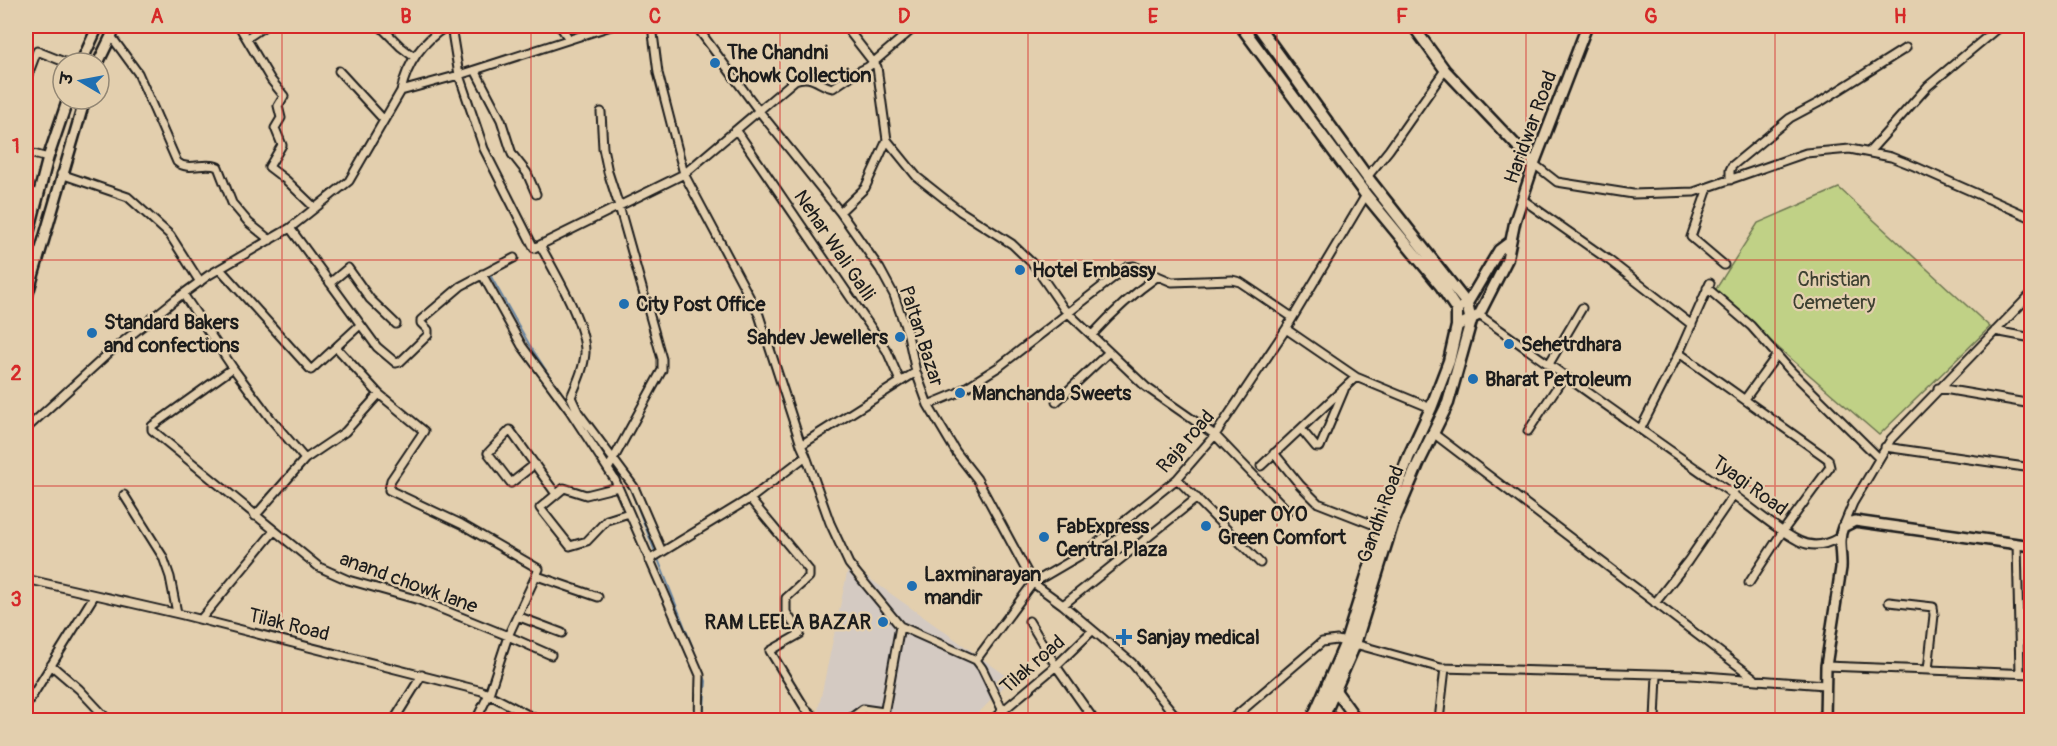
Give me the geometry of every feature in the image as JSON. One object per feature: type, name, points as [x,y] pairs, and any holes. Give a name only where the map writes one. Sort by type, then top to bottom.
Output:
[{"type":"main road","points":[[87,51],[99,26]]},
{"type":"main road","points":[[104,51],[117,26]]},
{"type":"main road","points":[[1243,26],[1366,195],[1441,286],[1456,310],[1467,304]]},
{"type":"main road","points":[[1258,26],[1367,177],[1467,304],[1475,318],[1457,326]]},
{"type":"main road","points":[[1413,26],[1445,70],[1534,164]]},
{"type":"main road","name":"Haridwar Road","points":[[1475,318],[1507,260],[1522,199],[1587,26]]},
{"type":"main road","points":[[26,243],[48,158],[64,111]]},
{"type":"main road","points":[[26,300],[81,111]]},
{"type":"main road","name":"Haridwar Road","points":[[1467,304],[1499,250],[1511,242]]},
{"type":"main road","name":"Gandhi Road","points":[[1312,720],[1321,714],[1336,691],[1382,528],[1408,458],[1449,361],[1457,326],[1456,310]]},
{"type":"main road","name":"Gandhi Road","points":[[1321,714],[1350,643],[1392,525],[1448,403],[1475,318]]},
{"type":"main road","points":[[1825,720],[1826,666],[1841,568],[1842,556],[1838,538],[1843,527],[1855,521],[2031,546]]},
{"type":"main road","points":[[1336,691],[1357,720]]},
{"type":"main road","points":[[1321,714],[1335,720]]},
{"type":"street","points":[[239,26],[271,80],[285,97],[278,106],[281,120],[275,128],[282,145],[269,167],[315,208]]},
{"type":"street","points":[[247,39],[265,26]]},
{"type":"street","points":[[380,26],[414,57]]},
{"type":"street","points":[[26,429],[110,352],[183,294],[220,269],[290,228],[349,182],[401,91],[414,57],[434,34],[449,26],[459,75],[484,149],[534,248],[684,174],[800,78],[811,78],[833,88],[868,67],[916,26]]},
{"type":"street","points":[[560,26],[568,39]]},
{"type":"street","points":[[401,91],[459,75],[611,26]]},
{"type":"street","points":[[652,26],[658,73],[684,174],[759,315],[801,445],[830,523],[849,564],[900,626],[976,660],[1003,711]]},
{"type":"street","name":"Paltan Bazar","points":[[696,26],[759,111],[840,212],[880,269],[894,295],[928,405],[956,452],[977,479],[1033,583]]},
{"type":"street","points":[[845,26],[874,61],[878,71],[887,140],[917,177],[960,211],[1012,244],[1032,264],[1068,313],[1146,387],[1215,435],[1288,511]]},
{"type":"street","points":[[1869,152],[1928,86],[2000,26]]},
{"type":"street","points":[[111,36],[138,73],[177,162],[184,166],[210,164],[218,167],[232,203],[249,223],[270,240]]},
{"type":"street","points":[[1730,180],[1732,166],[1790,118],[1820,102],[1906,48]]},
{"type":"street","points":[[26,80],[37,51],[51,57]]},
{"type":"street","points":[[475,70],[501,120],[512,154],[527,173],[536,194]]},
{"type":"street","points":[[1367,177],[1389,150],[1445,70]]},
{"type":"street","points":[[339,71],[384,120]]},
{"type":"street","points":[[601,112],[603,148],[608,172],[662,359],[662,370],[608,469]]},
{"type":"street","name":"Nehar Wali Galli","points":[[737,131],[887,351],[900,381]]},
{"type":"street","points":[[840,212],[865,188],[887,140]]},
{"type":"street","points":[[1534,164],[1557,182],[1633,194],[1694,192],[1806,153],[1850,149],[1869,152],[1914,166],[2031,218]]},
{"type":"street","points":[[26,152],[48,158]]},
{"type":"street","points":[[61,174],[128,197],[170,235],[200,282]]},
{"type":"street","points":[[1708,188],[1691,237],[1724,265]]},
{"type":"street","points":[[26,190],[39,194]]},
{"type":"street","name":"Raja road","points":[[976,660],[1033,583],[1086,552],[1177,479],[1215,435],[1286,329],[1366,195]]},
{"type":"street","points":[[1522,199],[1610,261],[1692,325]]},
{"type":"street","points":[[290,228],[360,325],[392,362],[400,362],[428,335],[428,330],[421,320],[451,293],[514,258]]},
{"type":"street","points":[[540,245],[568,296],[579,325],[585,351],[582,370],[571,397],[578,412],[634,488],[662,552]]},
{"type":"street","points":[[928,405],[957,393],[1000,366],[1127,267],[1134,266],[1172,282],[1232,280],[1240,282],[1292,317]]},
{"type":"street","points":[[330,283],[348,268],[370,299],[396,324]]},
{"type":"street","points":[[220,269],[309,369],[313,370],[360,325]]},
{"type":"street","points":[[483,274],[522,346],[570,411],[618,487],[700,675],[699,720]]},
{"type":"street","points":[[1092,335],[1112,313],[1158,276]]},
{"type":"street","points":[[1641,428],[1679,353],[1708,286],[1751,326],[1777,356],[1879,458]]},
{"type":"street","points":[[1843,527],[1853,503],[1885,447],[1938,388],[2031,293]]},
{"type":"street","points":[[183,294],[233,368],[271,419],[305,459]]},
{"type":"street","points":[[1549,364],[1581,308]]},
{"type":"street","name":"Tyagi Road","points":[[1475,318],[1565,375],[1800,542],[1810,545],[1828,544],[1838,538]]},
{"type":"street","points":[[1286,329],[1356,377],[1431,408]]},
{"type":"street","points":[[1995,331],[2031,338]]},
{"type":"street","points":[[336,347],[380,394],[424,431],[392,480],[389,490],[461,524],[539,568],[508,636],[489,694],[476,720]]},
{"type":"street","points":[[1056,402],[1109,352]]},
{"type":"street","points":[[1679,353],[1828,459],[1830,463],[1827,471],[1783,531],[1749,583]]},
{"type":"street","points":[[1745,399],[1777,356]]},
{"type":"street","name":"anand chowk lane","points":[[233,368],[151,428],[319,567],[348,580],[419,600],[551,655]]},
{"type":"street","points":[[801,445],[916,372]]},
{"type":"street","points":[[1528,431],[1565,375]]},
{"type":"street","points":[[1261,466],[1356,377]]},
{"type":"street","points":[[1300,429],[1316,447],[1320,447],[1345,387]]},
{"type":"street","points":[[1938,388],[2031,404]]},
{"type":"street","points":[[255,516],[305,459],[345,432],[380,394]]},
{"type":"street","points":[[535,464],[511,483],[488,453],[510,430],[535,464],[556,494]]},
{"type":"street","points":[[1433,433],[1754,678]]},
{"type":"street","points":[[1885,447],[2031,468]]},
{"type":"street","points":[[1274,453],[1318,503],[1382,528]]},
{"type":"street","points":[[649,560],[750,499],[806,456]]},
{"type":"street","points":[[1177,479],[1260,563]]},
{"type":"street","points":[[618,487],[585,495],[564,488],[540,508],[570,546],[586,541],[607,520],[630,513]]},
{"type":"street","points":[[1655,603],[1688,561],[1734,494]]},
{"type":"street","points":[[124,495],[163,557],[170,577],[177,614]]},
{"type":"street","points":[[1063,605],[1197,498]]},
{"type":"street","points":[[750,499],[809,570],[809,577],[786,598],[786,612],[800,634],[770,651],[805,708],[818,720]]},
{"type":"street","points":[[201,619],[274,531]]},
{"type":"street","points":[[2017,544],[2020,673]]},
{"type":"street","points":[[537,576],[598,597]]},
{"type":"street","name":"Tilak Road","points":[[26,579],[201,619],[482,691],[538,720]]},
{"type":"street","points":[[1033,583],[1132,663],[1179,720]]},
{"type":"street","points":[[26,706],[94,596]]},
{"type":"street","points":[[1889,602],[1933,607],[1928,670]]},
{"type":"street","points":[[518,616],[562,633]]},
{"type":"street","points":[[1029,621],[1056,666],[1094,720]]},
{"type":"street","points":[[883,720],[900,626]]},
{"type":"street","name":"Tilak road","points":[[992,720],[1056,666],[1092,631]]},
{"type":"street","points":[[1231,720],[1322,642],[1337,640],[1433,667],[1754,678],[1825,685]]},
{"type":"street","points":[[51,665],[79,689],[108,720]]},
{"type":"street","points":[[1826,666],[2031,674]]},
{"type":"street","points":[[1439,720],[1445,668]]},
{"type":"street","points":[[394,720],[422,675]]},
{"type":"street","points":[[1654,720],[1657,675]]},
{"type":"street","points":[[843,720],[851,718],[863,709],[885,712]]},
{"type":"street","points":[[93,720],[101,713]]},
{"type":"street","points":[[804,720],[812,714]]},
{"type":"shaded area","name":"RAM LEELA BAZAR","points":[[849,564],[1011,679],[972,720],[816,720]]},
{"type":"green space","name":"Christian Cemetery","points":[[1839,188],[1990,327],[1879,435],[1714,292],[1758,223]]},
{"type":"waterway","points":[[490,275],[529,344],[558,389]]},
{"type":"waterway","points":[[582,423],[611,461]]},
{"type":"waterway","points":[[630,488],[706,681],[703,720]]},
{"type":"place","name":"The Chandni Chowk Collection","points":[[715,63]]},
{"type":"place","name":"Hotel Embassy","points":[[1020,270]]},
{"type":"place","name":"City Post Office","points":[[624,304]]},
{"type":"place","name":"Standard Bakers and confections","points":[[92,333]]},
{"type":"place","name":"Sahdev Jewellers","points":[[900,337]]},
{"type":"place","name":"Sehetrdhara","points":[[1509,344]]},
{"type":"place","name":"Bharat Petroleum","points":[[1473,379]]},
{"type":"place","name":"Manchanda Sweets","points":[[960,393]]},
{"type":"place","name":"Super OYO Green Comfort","points":[[1206,526]]},
{"type":"place","name":"FabExpress Central Plaza","points":[[1044,537]]},
{"type":"place","name":"Laxminarayan mandir","points":[[912,586]]},
{"type":"place","name":"RAM LEELA BAZAR","points":[[883,622]]},
{"type":"place","name":"Sanjay medical","points":[[1124,637]]}]
